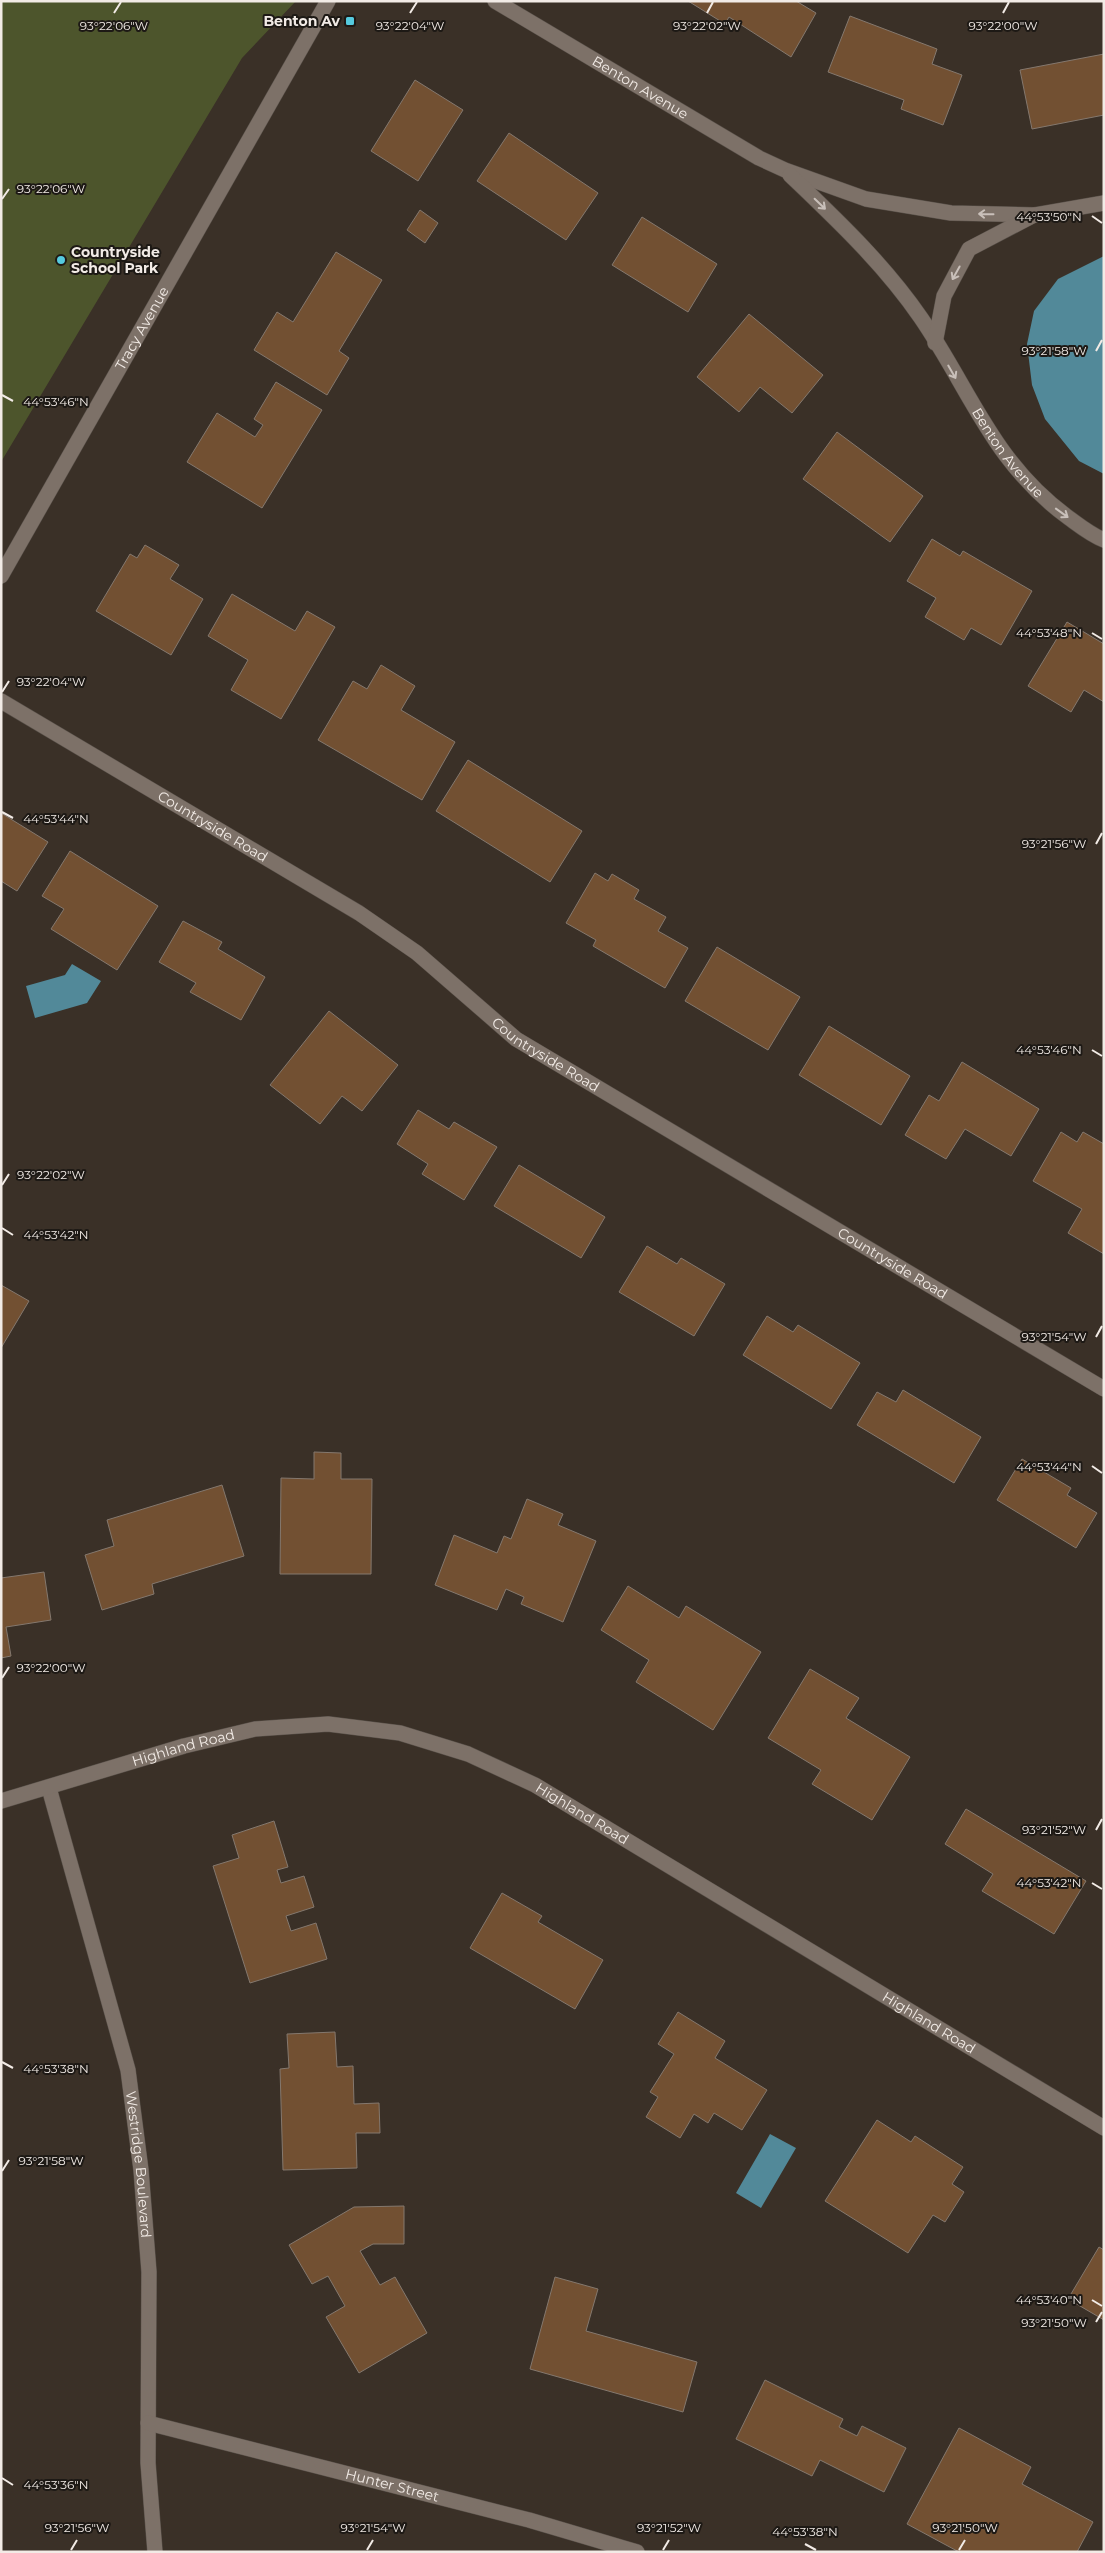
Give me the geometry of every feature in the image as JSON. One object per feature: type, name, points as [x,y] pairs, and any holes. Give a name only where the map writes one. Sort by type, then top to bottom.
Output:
[{"type":"street","name":"Tracy Avenue","points":[[1,576],[328,1]]},
{"type":"street","name":"Benton Avenue","points":[[495,1],[759,158],[785,170],[866,199],[951,213],[1035,215],[1104,203]]},
{"type":"street","name":"Benton Avenue","points":[[785,170],[857,240],[920,318],[1004,456],[1046,502],[1094,536],[1104,540]]},
{"type":"street","name":"Benton Avenue","points":[[935,343],[944,296],[969,249],[1035,215]]},
{"type":"street","name":"Countryside Road","points":[[1,701],[359,913],[417,953],[516,1039],[1104,1389]]},
{"type":"street","name":"Highland Road","points":[[1,1801],[184,1746],[255,1729],[328,1724],[400,1732],[460,1752],[535,1785],[1104,2128]]},
{"type":"street","name":"Westridge Boulevard","points":[[49,1788],[128,2070],[141,2170],[149,2272],[148,2463],[155,2552]]},
{"type":"street","name":"Hunter Street","points":[[148,2423],[529,2520],[637,2552]]},
{"type":"green space","name":"Countryside School Park","points":[[1,1],[296,1],[242,58],[1,462]]},
{"type":"water","points":[[1104,256],[1104,474],[1079,461],[1045,419],[1032,385],[1027,344],[1034,311],[1058,279]]},
{"type":"water","points":[[72,964],[101,981],[87,1003],[35,1018],[26,986],[65,975]]},
{"type":"water","points":[[770,2134],[796,2148],[761,2208],[736,2193]]},
{"type":"building","points":[[688,1],[796,1],[816,13],[791,57],[729,17],[725,24]]},
{"type":"building","points":[[850,16],[937,49],[932,64],[962,75],[943,125],[901,109],[904,100],[828,72]]},
{"type":"building","points":[[1104,54],[1104,115],[1032,129],[1020,70]]},
{"type":"building","points":[[415,80],[463,110],[418,181],[371,151]]},
{"type":"building","points":[[509,133],[598,193],[566,240],[477,181]]},
{"type":"building","points":[[420,210],[438,223],[425,243],[407,230]]},
{"type":"building","points":[[642,217],[717,264],[688,312],[612,265]]},
{"type":"building","points":[[336,252],[382,280],[339,351],[349,358],[327,395],[254,350],[277,312],[293,322]]},
{"type":"building","points":[[749,314],[823,375],[792,413],[760,387],[739,412],[697,377]]},
{"type":"building","points":[[276,382],[322,410],[262,508],[187,462],[217,413],[255,437],[263,425],[254,419]]},
{"type":"building","points":[[837,432],[923,496],[890,542],[803,479]]},
{"type":"building","points":[[932,539],[960,556],[963,551],[1032,591],[1001,645],[971,628],[964,640],[925,617],[936,598],[907,581]]},
{"type":"building","points":[[145,545],[179,565],[170,579],[203,599],[171,655],[96,611],[130,554],[137,558]]},
{"type":"building","points":[[232,594],[295,631],[307,611],[335,627],[281,719],[231,690],[248,660],[208,636]]},
{"type":"building","points":[[1067,622],[1104,644],[1104,702],[1084,690],[1071,712],[1028,686]]},
{"type":"building","points":[[381,665],[415,686],[401,710],[455,742],[422,800],[318,740],[353,681],[367,689]]},
{"type":"building","points":[[468,760],[582,831],[550,882],[436,811]]},
{"type":"building","points":[[1,813],[48,842],[17,891],[1,881]]},
{"type":"building","points":[[70,851],[158,906],[117,970],[51,929],[64,909],[42,896]]},
{"type":"building","points":[[595,873],[608,881],[612,874],[639,890],[634,899],[666,917],[658,931],[688,948],[665,988],[593,946],[596,940],[566,923]]},
{"type":"building","points":[[183,921],[222,942],[218,949],[265,977],[241,1020],[190,992],[196,983],[159,962]]},
{"type":"building","points":[[717,947],[800,997],[768,1050],[685,1001]]},
{"type":"building","points":[[329,1011],[398,1065],[362,1111],[342,1096],[320,1124],[270,1085]]},
{"type":"building","points":[[829,1026],[910,1076],[881,1125],[799,1075]]},
{"type":"building","points":[[962,1062],[1039,1109],[1011,1156],[965,1129],[946,1159],[905,1135],[929,1095],[939,1101]]},
{"type":"building","points":[[418,1110],[449,1129],[454,1122],[497,1147],[464,1200],[422,1174],[428,1164],[397,1144]]},
{"type":"building","points":[[1061,1132],[1077,1142],[1083,1132],[1104,1144],[1104,1254],[1068,1233],[1082,1209],[1033,1181]]},
{"type":"building","points":[[519,1165],[605,1217],[581,1258],[494,1206]]},
{"type":"building","points":[[647,1246],[677,1264],[681,1258],[725,1284],[694,1336],[619,1292]]},
{"type":"building","points":[[1,1285],[29,1301],[1,1348]]},
{"type":"building","points":[[767,1316],[793,1332],[798,1325],[860,1363],[831,1409],[743,1355]]},
{"type":"building","points":[[903,1390],[981,1437],[954,1483],[857,1425],[877,1392],[896,1402]]},
{"type":"building","points":[[314,1452],[341,1453],[341,1479],[372,1479],[371,1574],[280,1574],[281,1478],[314,1479]]},
{"type":"building","points":[[1022,1459],[1071,1488],[1067,1495],[1097,1513],[1076,1548],[997,1500]]},
{"type":"building","points":[[222,1485],[244,1556],[152,1584],[154,1594],[102,1610],[85,1555],[114,1546],[107,1520]]},
{"type":"building","points":[[527,1499],[563,1514],[558,1525],[596,1541],[563,1622],[521,1604],[524,1597],[506,1589],[497,1610],[435,1585],[454,1535],[497,1553],[504,1536],[511,1539]]},
{"type":"building","points":[[44,1572],[51,1620],[6,1627],[11,1656],[1,1658],[1,1578]]},
{"type":"building","points":[[628,1586],[679,1618],[686,1606],[761,1652],[713,1730],[636,1682],[649,1660],[601,1630]]},
{"type":"building","points":[[810,1669],[859,1698],[846,1718],[910,1757],[872,1820],[812,1784],[821,1770],[768,1738]]},
{"type":"building","points":[[966,1809],[1086,1881],[1054,1934],[982,1891],[993,1874],[945,1844]]},
{"type":"building","points":[[274,1821],[288,1867],[277,1870],[281,1883],[304,1876],[314,1907],[286,1916],[291,1931],[316,1923],[327,1959],[250,1983],[213,1866],[239,1858],[232,1835]]},
{"type":"building","points":[[502,1893],[542,1916],[538,1922],[603,1960],[575,2009],[470,1948]]},
{"type":"building","points":[[678,2012],[725,2041],[715,2058],[767,2090],[742,2130],[714,2113],[708,2123],[694,2114],[680,2138],[646,2117],[658,2097],[650,2092],[674,2054],[658,2044]]},
{"type":"building","points":[[335,2032],[337,2067],[353,2066],[354,2104],[379,2103],[380,2133],[356,2133],[357,2168],[283,2170],[280,2069],[289,2068],[287,2034]]},
{"type":"building","points":[[877,2120],[911,2142],[915,2136],[963,2167],[952,2184],[964,2192],[945,2222],[933,2215],[908,2253],[825,2201]]},
{"type":"building","points":[[404,2206],[404,2244],[373,2244],[360,2251],[380,2285],[395,2277],[427,2333],[359,2373],[326,2317],[345,2306],[328,2276],[312,2284],[289,2245],[354,2207]]},
{"type":"building","points":[[1099,2247],[1104,2250],[1104,2320],[1068,2299]]},
{"type":"building","points":[[555,2277],[598,2289],[586,2331],[697,2362],[683,2412],[530,2369]]},
{"type":"building","points":[[765,2380],[843,2419],[839,2427],[857,2436],[862,2426],[906,2448],[884,2492],[820,2460],[812,2476],[736,2439]]},
{"type":"building","points":[[959,2428],[1031,2467],[1022,2484],[1093,2522],[1077,2552],[959,2552],[907,2524]]},
{"type":"place","name":"Benton Av","points":[[350,21]]},
{"type":"place","name":"Countryside School Park","points":[[61,260]]}]
